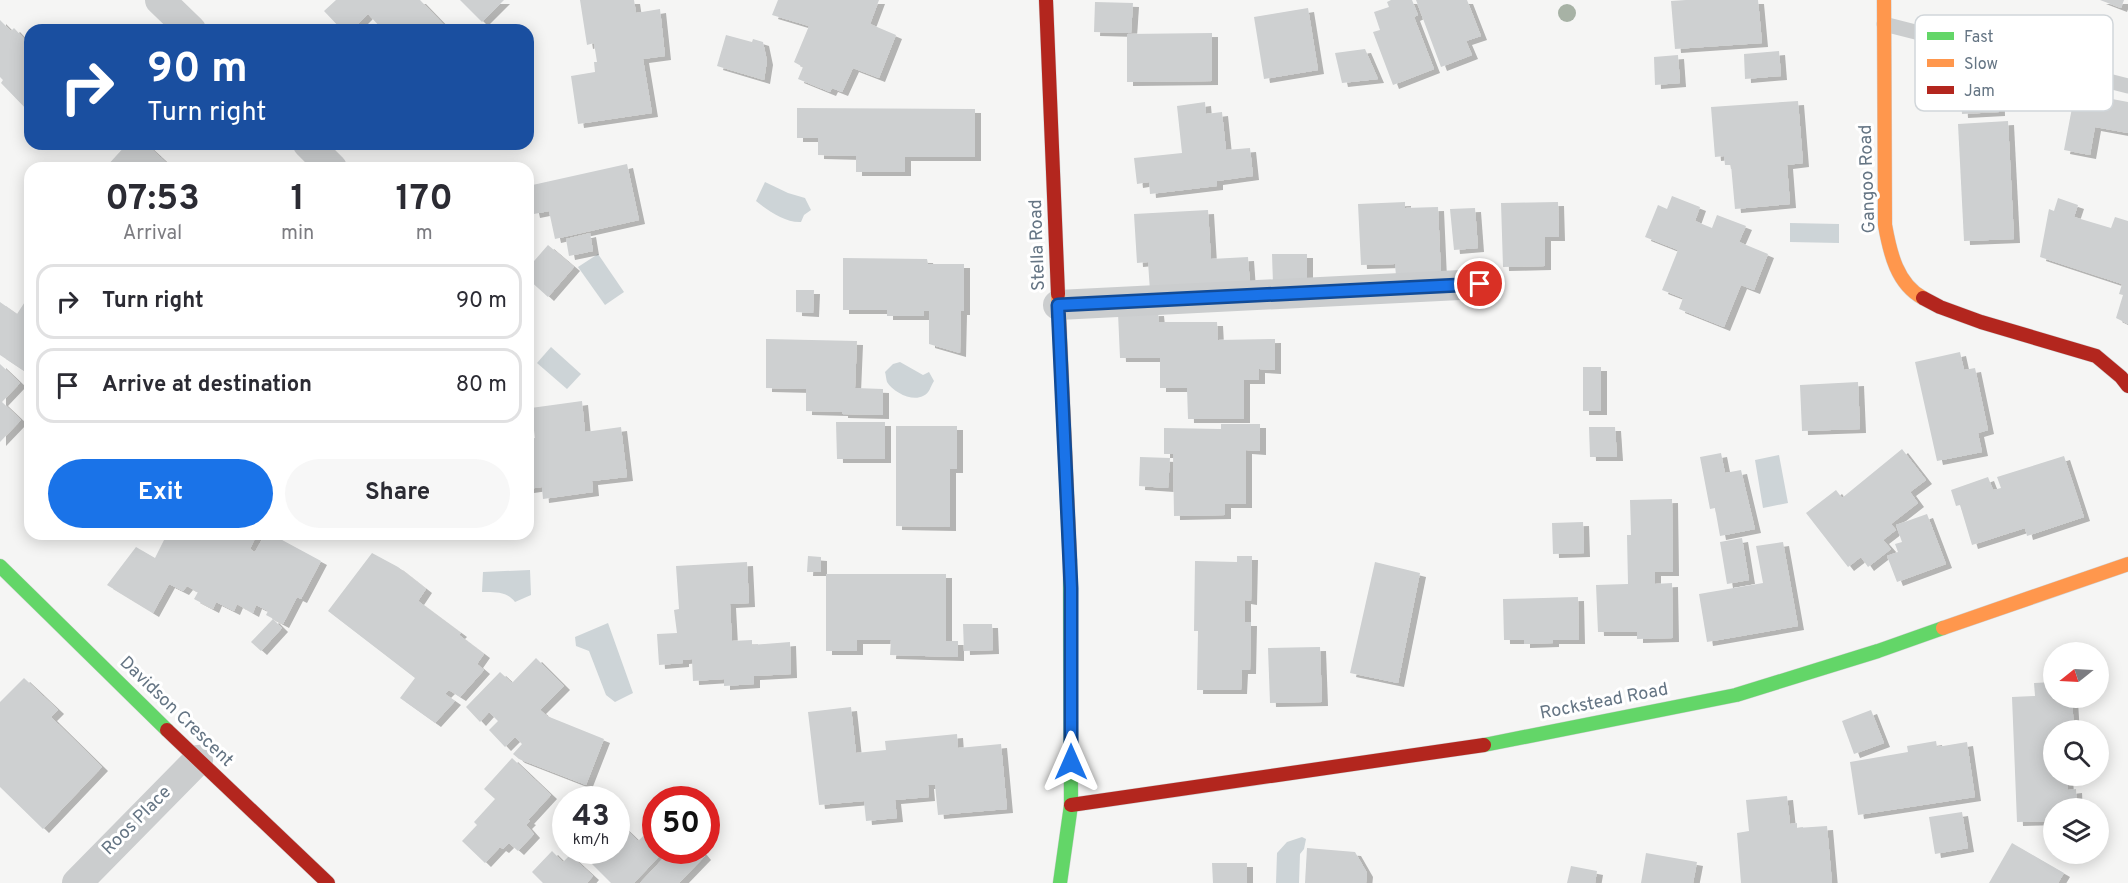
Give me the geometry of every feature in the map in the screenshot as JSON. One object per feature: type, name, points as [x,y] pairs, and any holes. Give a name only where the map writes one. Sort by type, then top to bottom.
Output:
[{"type":"street","points":[[160,0],[184,24]]},
{"type":"street","name":"Stella Road","points":[[1046,0],[1071,588],[1071,805],[1060,883]]},
{"type":"street","name":"Gangoo Road","points":[[1884,0],[1885,225],[1890,254],[1900,275],[1916,294],[1940,307],[2096,356],[2128,386]]},
{"type":"street","points":[[314,150],[326,162]]},
{"type":"street","points":[[1058,305],[1480,284]]},
{"type":"street","name":"Rockstead Road","points":[[1071,805],[1489,744],[1736,695],[1878,651],[2128,564]]},
{"type":"street","name":"Davidson Crescent","points":[[0,566],[198,760],[328,883]]},
{"type":"street","name":"Roos Place","points":[[77,883],[198,760]]},
{"type":"lane","points":[[1884,24],[1915,32]]},
{"type":"lane","points":[[2113,82],[2128,86]]},
{"type":"shaded area","points":[[765,182],[805,198],[811,210],[804,215],[801,222],[789,221],[772,212],[756,201]]},
{"type":"shaded area","points":[[1790,223],[1839,224],[1839,243],[1790,242]]},
{"type":"shaded area","points":[[598,254],[624,292],[605,305],[578,267]]},
{"type":"shaded area","points":[[551,347],[581,374],[567,389],[537,363]]},
{"type":"shaded area","points":[[900,362],[923,375],[929,372],[934,381],[929,392],[919,398],[914,398],[890,386],[885,372],[893,364]]},
{"type":"shaded area","points":[[1779,455],[1788,503],[1763,508],[1755,460]]},
{"type":"shaded area","points":[[530,570],[531,595],[515,602],[504,594],[482,592],[483,572]]},
{"type":"shaded area","points":[[608,623],[633,693],[615,702],[606,695],[589,651],[576,646],[575,637]]},
{"type":"shaded area","points":[[1302,837],[1306,839],[1304,849],[1300,854],[1299,883],[1276,883],[1277,853],[1287,842]]},
{"type":"building","points":[[336,0],[420,0],[443,24],[377,24],[368,14],[358,24],[336,24],[324,11]]},
{"type":"building","points":[[460,0],[504,0],[482,22]]},
{"type":"building","points":[[580,0],[634,0],[636,13],[660,9],[665,56],[643,59],[652,113],[578,124],[571,76],[595,72],[594,62],[597,62],[594,43],[587,45]]},
{"type":"building","points":[[778,0],[879,0],[870,24],[896,35],[879,78],[853,68],[842,92],[832,88],[830,92],[798,79],[803,67],[794,62],[809,26],[772,15]]},
{"type":"building","points":[[1412,0],[1418,15],[1414,17],[1434,69],[1393,85],[1373,32],[1380,30],[1374,12],[1389,7],[1387,2]]},
{"type":"building","points":[[1416,0],[1467,0],[1481,36],[1466,41],[1472,55],[1441,67]]},
{"type":"building","points":[[1758,0],[1762,43],[1675,49],[1671,1]]},
{"type":"building","points":[[2100,0],[2124,0],[2121,8]]},
{"type":"building","points":[[1095,2],[1133,3],[1131,33],[1094,32]]},
{"type":"building","points":[[1308,8],[1318,70],[1264,79],[1254,17]]},
{"type":"building","points":[[0,20],[11,31],[14,28],[24,39],[24,107],[1,83],[3,80],[0,77]]},
{"type":"building","points":[[1212,33],[1212,81],[1127,82],[1127,34]]},
{"type":"building","points":[[726,35],[752,42],[753,39],[763,42],[767,61],[764,80],[717,66]]},
{"type":"building","points":[[1365,49],[1378,79],[1342,83],[1335,53]]},
{"type":"building","points":[[1779,51],[1781,76],[1745,79],[1744,54]]},
{"type":"building","points":[[1678,55],[1680,83],[1655,85],[1654,57]]},
{"type":"building","points":[[2113,99],[2128,102],[2128,133],[2095,127],[2090,155],[2064,150],[2071,111],[2113,111]]},
{"type":"building","points":[[1798,101],[1803,163],[1787,165],[1790,204],[1735,209],[1731,165],[1725,165],[1724,156],[1715,157],[1711,107]]},
{"type":"building","points":[[1205,102],[1206,114],[1222,112],[1226,150],[1250,148],[1253,176],[1217,181],[1217,186],[1150,194],[1149,182],[1137,184],[1134,158],[1182,153],[1177,106]]},
{"type":"building","points":[[797,108],[975,109],[975,157],[905,157],[905,172],[856,172],[856,156],[818,155],[818,138],[797,138]]},
{"type":"building","points":[[1962,111],[1999,111],[1999,112],[1962,114]]},
{"type":"building","points":[[2008,121],[2014,239],[1964,241],[1958,124]]},
{"type":"building","points":[[122,150],[152,150],[166,162],[110,162]]},
{"type":"building","points":[[627,164],[639,220],[555,239],[549,211],[534,214],[534,185]]},
{"type":"building","points":[[1672,196],[1700,207],[1695,221],[1712,228],[1717,215],[1746,226],[1739,242],[1768,254],[1754,290],[1741,285],[1724,327],[1679,309],[1683,298],[1662,290],[1678,250],[1645,237],[1658,205],[1667,209]]},
{"type":"building","points":[[2058,198],[2078,205],[2074,217],[2111,228],[2115,217],[2128,221],[2128,324],[2116,318],[2123,295],[2119,294],[2122,284],[2040,257],[2049,209],[2054,211]]},
{"type":"building","points":[[1405,202],[1405,208],[1438,207],[1441,274],[1396,276],[1395,264],[1361,265],[1358,204]]},
{"type":"building","points":[[1558,202],[1559,237],[1545,237],[1545,266],[1503,267],[1501,203]]},
{"type":"building","points":[[1475,208],[1478,248],[1454,250],[1450,209]]},
{"type":"building","points":[[1208,210],[1211,259],[1248,257],[1250,285],[1150,291],[1148,262],[1137,263],[1134,214]]},
{"type":"building","points":[[590,233],[593,251],[569,256],[566,239]]},
{"type":"building","points":[[548,245],[574,267],[548,297],[534,284],[534,261]]},
{"type":"building","points":[[1272,254],[1307,254],[1307,284],[1273,284]]},
{"type":"building","points":[[843,258],[927,259],[928,264],[964,264],[964,311],[961,311],[960,353],[929,344],[929,311],[924,311],[924,316],[887,316],[887,310],[843,310]]},
{"type":"building","points":[[796,290],[814,290],[813,313],[796,312]]},
{"type":"building","points":[[0,302],[17,314],[24,303],[24,371],[0,355]]},
{"type":"building","points":[[1158,312],[1159,322],[1217,322],[1218,340],[1275,339],[1275,370],[1259,369],[1259,380],[1244,380],[1244,419],[1188,419],[1187,388],[1160,388],[1160,358],[1120,358],[1118,313]]},
{"type":"building","points":[[766,339],[857,341],[855,388],[883,389],[883,415],[806,411],[806,389],[766,388]]},
{"type":"building","points":[[1960,352],[1964,370],[1975,368],[1988,430],[1978,433],[1982,452],[1937,461],[1915,362]]},
{"type":"building","points":[[0,364],[20,383],[2,402],[21,420],[0,442]]},
{"type":"building","points":[[1583,367],[1601,367],[1601,411],[1583,411]]},
{"type":"building","points":[[1858,382],[1860,429],[1802,431],[1800,385]]},
{"type":"building","points":[[582,401],[585,432],[621,427],[627,477],[592,481],[593,492],[543,499],[542,487],[534,488],[534,408]]},
{"type":"building","points":[[836,422],[885,422],[885,459],[837,459]]},
{"type":"building","points":[[1221,424],[1260,424],[1260,451],[1246,450],[1246,504],[1225,504],[1225,515],[1174,516],[1173,454],[1164,454],[1164,428],[1221,429]]},
{"type":"building","points":[[896,426],[957,426],[957,469],[950,469],[950,527],[896,526]]},
{"type":"building","points":[[1589,427],[1615,427],[1617,457],[1590,457]]},
{"type":"building","points":[[1902,449],[1926,480],[1910,492],[1918,503],[1891,524],[1896,530],[1883,540],[1891,549],[1868,567],[1861,557],[1848,567],[1806,513],[1836,490],[1842,498]]},
{"type":"building","points":[[1721,453],[1725,473],[1741,470],[1755,529],[1720,536],[1715,508],[1710,509],[1700,457]]},
{"type":"building","points":[[2064,456],[2084,517],[2027,536],[2025,528],[1972,545],[1960,505],[1956,506],[1951,490],[1988,477],[1993,490],[2001,488],[1997,477]]},
{"type":"building","points":[[1140,457],[1170,458],[1168,488],[1139,486]]},
{"type":"building","points":[[1672,499],[1673,572],[1655,572],[1655,584],[1672,583],[1673,638],[1637,639],[1637,632],[1598,632],[1596,585],[1628,584],[1627,535],[1631,535],[1630,500]]},
{"type":"building","points":[[1927,514],[1946,564],[1897,582],[1887,556],[1898,552],[1895,544],[1902,542],[1896,525]]},
{"type":"building","points":[[1583,522],[1584,553],[1553,554],[1552,523]]},
{"type":"building","points":[[1742,538],[1749,580],[1727,584],[1720,542]]},
{"type":"building","points":[[164,540],[254,540],[250,549],[255,552],[262,540],[282,540],[321,561],[301,599],[297,597],[283,624],[266,615],[268,611],[256,605],[253,613],[237,604],[234,611],[216,602],[213,609],[194,599],[198,592],[187,586],[183,591],[169,584],[153,613],[107,585],[136,547],[155,558]]},
{"type":"building","points":[[1783,542],[1798,626],[1707,642],[1699,594],[1763,583],[1756,546]]},
{"type":"building","points":[[372,553],[398,567],[426,589],[418,601],[461,633],[459,635],[484,654],[477,664],[484,670],[460,697],[449,690],[445,694],[455,701],[435,723],[400,698],[415,678],[328,611]]},
{"type":"building","points":[[808,556],[821,557],[821,572],[807,572]]},
{"type":"building","points":[[1237,556],[1252,556],[1251,601],[1245,600],[1245,622],[1251,622],[1250,670],[1242,670],[1241,690],[1197,690],[1198,631],[1194,631],[1195,561],[1237,562]]},
{"type":"building","points":[[747,562],[749,603],[730,604],[732,641],[752,640],[752,645],[790,642],[791,674],[754,676],[754,684],[724,686],[724,679],[693,681],[692,659],[683,660],[683,663],[659,665],[657,634],[677,633],[674,610],[679,609],[676,566]]},
{"type":"building","points":[[1375,562],[1420,573],[1398,683],[1350,673]]},
{"type":"building","points":[[826,574],[946,574],[946,641],[958,641],[958,657],[890,655],[891,640],[857,640],[857,651],[826,651]]},
{"type":"building","points":[[1578,597],[1579,640],[1553,640],[1553,643],[1524,644],[1524,640],[1504,640],[1503,599]]},
{"type":"building","points":[[273,619],[282,628],[261,651],[251,642]]},
{"type":"building","points":[[963,624],[992,624],[993,650],[964,651]]},
{"type":"building","points":[[1320,647],[1322,702],[1270,703],[1268,648]]},
{"type":"building","points":[[536,658],[564,686],[540,710],[547,716],[604,739],[586,785],[519,759],[513,754],[522,744],[515,737],[505,747],[489,730],[498,721],[489,712],[480,722],[466,707],[500,672],[512,683]]},
{"type":"building","points":[[24,678],[58,710],[51,717],[102,767],[43,829],[0,787],[0,702]]},
{"type":"building","points":[[2034,683],[2043,683],[2043,708],[2073,708],[2073,720],[2043,720],[2043,786],[2068,786],[2068,790],[2076,789],[2076,798],[2043,798],[2043,821],[2017,822],[2012,697],[2035,696]]},
{"type":"building","points":[[851,707],[856,753],[886,750],[885,741],[957,734],[958,748],[1001,744],[1007,809],[938,815],[935,785],[928,785],[929,797],[895,800],[897,818],[866,821],[864,801],[819,805],[808,712]]},
{"type":"building","points":[[1871,710],[1884,743],[1854,754],[1842,721]]},
{"type":"building","points":[[1936,741],[1937,747],[1967,742],[1975,797],[1858,815],[1850,762],[1908,752],[1907,746]]},
{"type":"building","points":[[512,758],[551,795],[528,820],[530,821],[526,825],[534,834],[518,851],[509,843],[503,849],[500,847],[485,863],[462,841],[477,825],[474,822],[495,799],[484,789]]},
{"type":"building","points":[[1787,796],[1790,824],[1797,823],[1797,828],[1827,826],[1832,883],[1741,883],[1737,833],[1749,831],[1746,800]]},
{"type":"building","points":[[1962,812],[1968,848],[1935,854],[1929,817]]},
{"type":"building","points":[[630,833],[638,841],[642,837],[642,864],[652,864],[634,883],[611,883],[592,864],[630,864]]},
{"type":"building","points":[[2012,843],[2043,861],[2043,864],[2048,864],[2064,873],[2058,883],[1989,883]]},
{"type":"building","points":[[1307,848],[1355,852],[1367,873],[1366,883],[1305,883]]},
{"type":"building","points":[[552,851],[552,864],[580,864],[593,876],[587,883],[543,883],[532,872]]},
{"type":"building","points":[[1646,853],[1697,862],[1693,883],[1641,883]]},
{"type":"building","points":[[1212,863],[1247,863],[1247,883],[1213,883]]},
{"type":"building","points":[[658,864],[697,864],[679,883],[640,883]]},
{"type":"building","points":[[1571,866],[1597,871],[1595,883],[1567,883]]},
{"type":"traffic: fast","points":[[1060,883],[1071,805],[1070,560]]},
{"type":"traffic: fast","points":[[0,566],[167,730]]},
{"type":"traffic: fast","points":[[1484,745],[1736,695],[1878,651],[1943,628]]},
{"type":"traffic: slow","points":[[1884,0],[1885,225],[1896,267],[1907,285],[1923,298]]},
{"type":"traffic: slow","points":[[1058,294],[1070,560]]},
{"type":"traffic: slow","points":[[1943,628],[2128,564]]},
{"type":"traffic: jam","points":[[1046,0],[1058,294]]},
{"type":"traffic: jam","points":[[1923,298],[1940,307],[1981,322],[2096,356],[2128,386]]},
{"type":"traffic: jam","points":[[167,730],[328,883]]},
{"type":"traffic: jam","points":[[1071,805],[1484,745]]},
{"type":"route","points":[[1071,762],[1071,588],[1058,305],[1480,284]]}]
